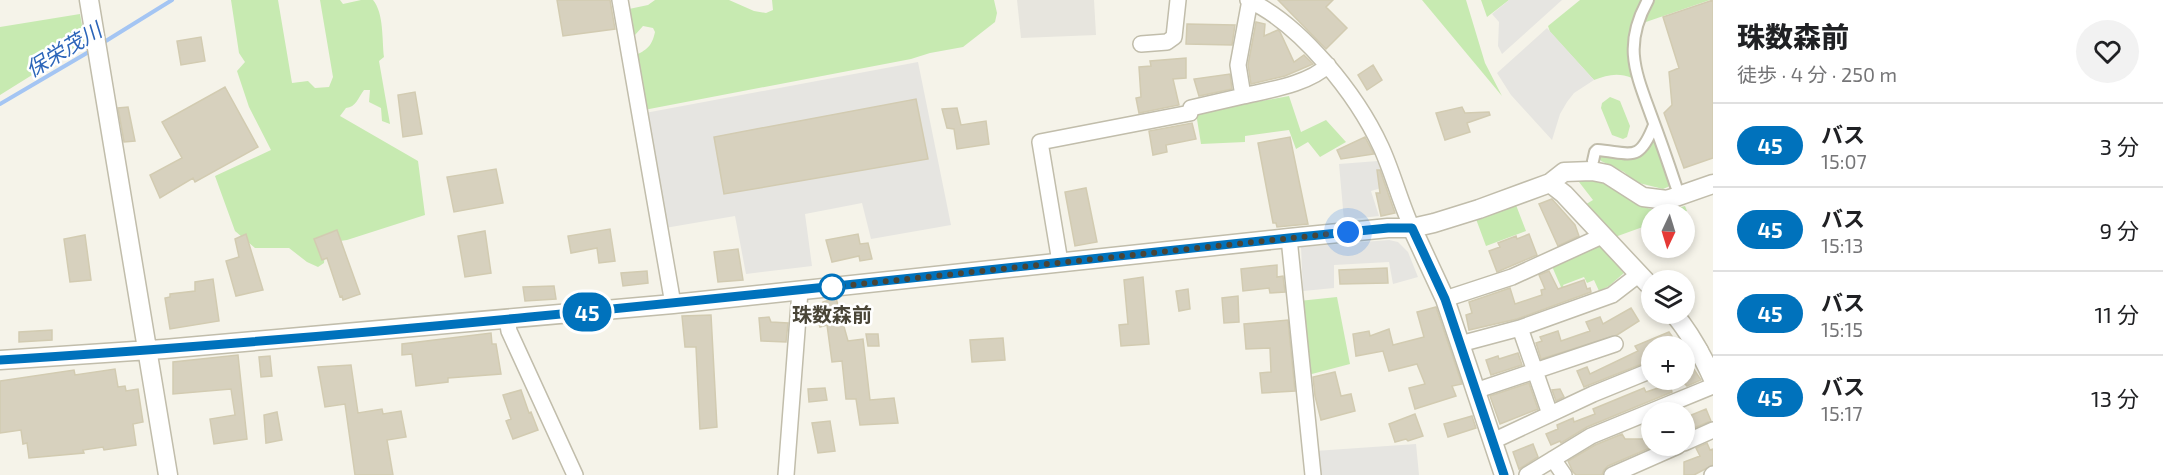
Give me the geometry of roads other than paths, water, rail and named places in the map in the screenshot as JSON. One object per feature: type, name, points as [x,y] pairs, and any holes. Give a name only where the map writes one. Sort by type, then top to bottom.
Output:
[{"type":"street","points":[[89,0],[168,475]]},
{"type":"street","points":[[620,0],[673,304]]},
{"type":"street","points":[[1141,44],[1167,42],[1174,37],[1178,0]]},
{"type":"street","points":[[1243,96],[1238,65],[1250,0],[1289,27],[1328,65],[1362,112],[1380,144],[1412,228],[1445,299],[1504,475]]},
{"type":"street","points":[[1648,0],[1636,24],[1633,56],[1638,78],[1676,186]]},
{"type":"street","points":[[1060,262],[1040,141],[1190,113],[1191,108],[1286,86],[1322,71],[1328,65]]},
{"type":"street","points":[[1593,161],[1597,150],[1623,154],[1639,150],[1645,145],[1654,125]]},
{"type":"street","points":[[0,360],[147,350],[673,304],[1289,238],[1388,228],[1412,228],[1541,188],[1564,172],[1592,171],[1607,174],[1643,197],[1661,200],[1713,184]]},
{"type":"street","points":[[1550,183],[1564,194],[1641,278]]},
{"type":"street","points":[[1445,299],[1512,278],[1602,236]]},
{"type":"street","points":[[1289,238],[1313,475]]},
{"type":"street","points":[[1460,344],[1520,328],[1612,295],[1638,275]]},
{"type":"street","points":[[786,475],[800,291]]},
{"type":"street","points":[[507,319],[509,331],[574,475]]},
{"type":"street","points":[[1520,328],[1550,414]]},
{"type":"street","points":[[1475,391],[1615,344]]},
{"type":"street","points":[[1695,357],[1713,379]]},
{"type":"street","points":[[1493,441],[1641,375]]},
{"type":"street","points":[[1527,475],[1591,436],[1713,386]]},
{"type":"street","points":[[1695,437],[1713,430]]},
{"type":"street","points":[[1612,475],[1655,456]]},
{"type":"street","points":[[1553,459],[1564,475]]},
{"type":"waterway","name":"保栄茂川","points":[[101,44],[172,0]]},
{"type":"waterway","name":"保栄茂川","points":[[0,104],[92,50]]},
{"type":"place","name":"珠数森前","points":[[832,287]]}]
